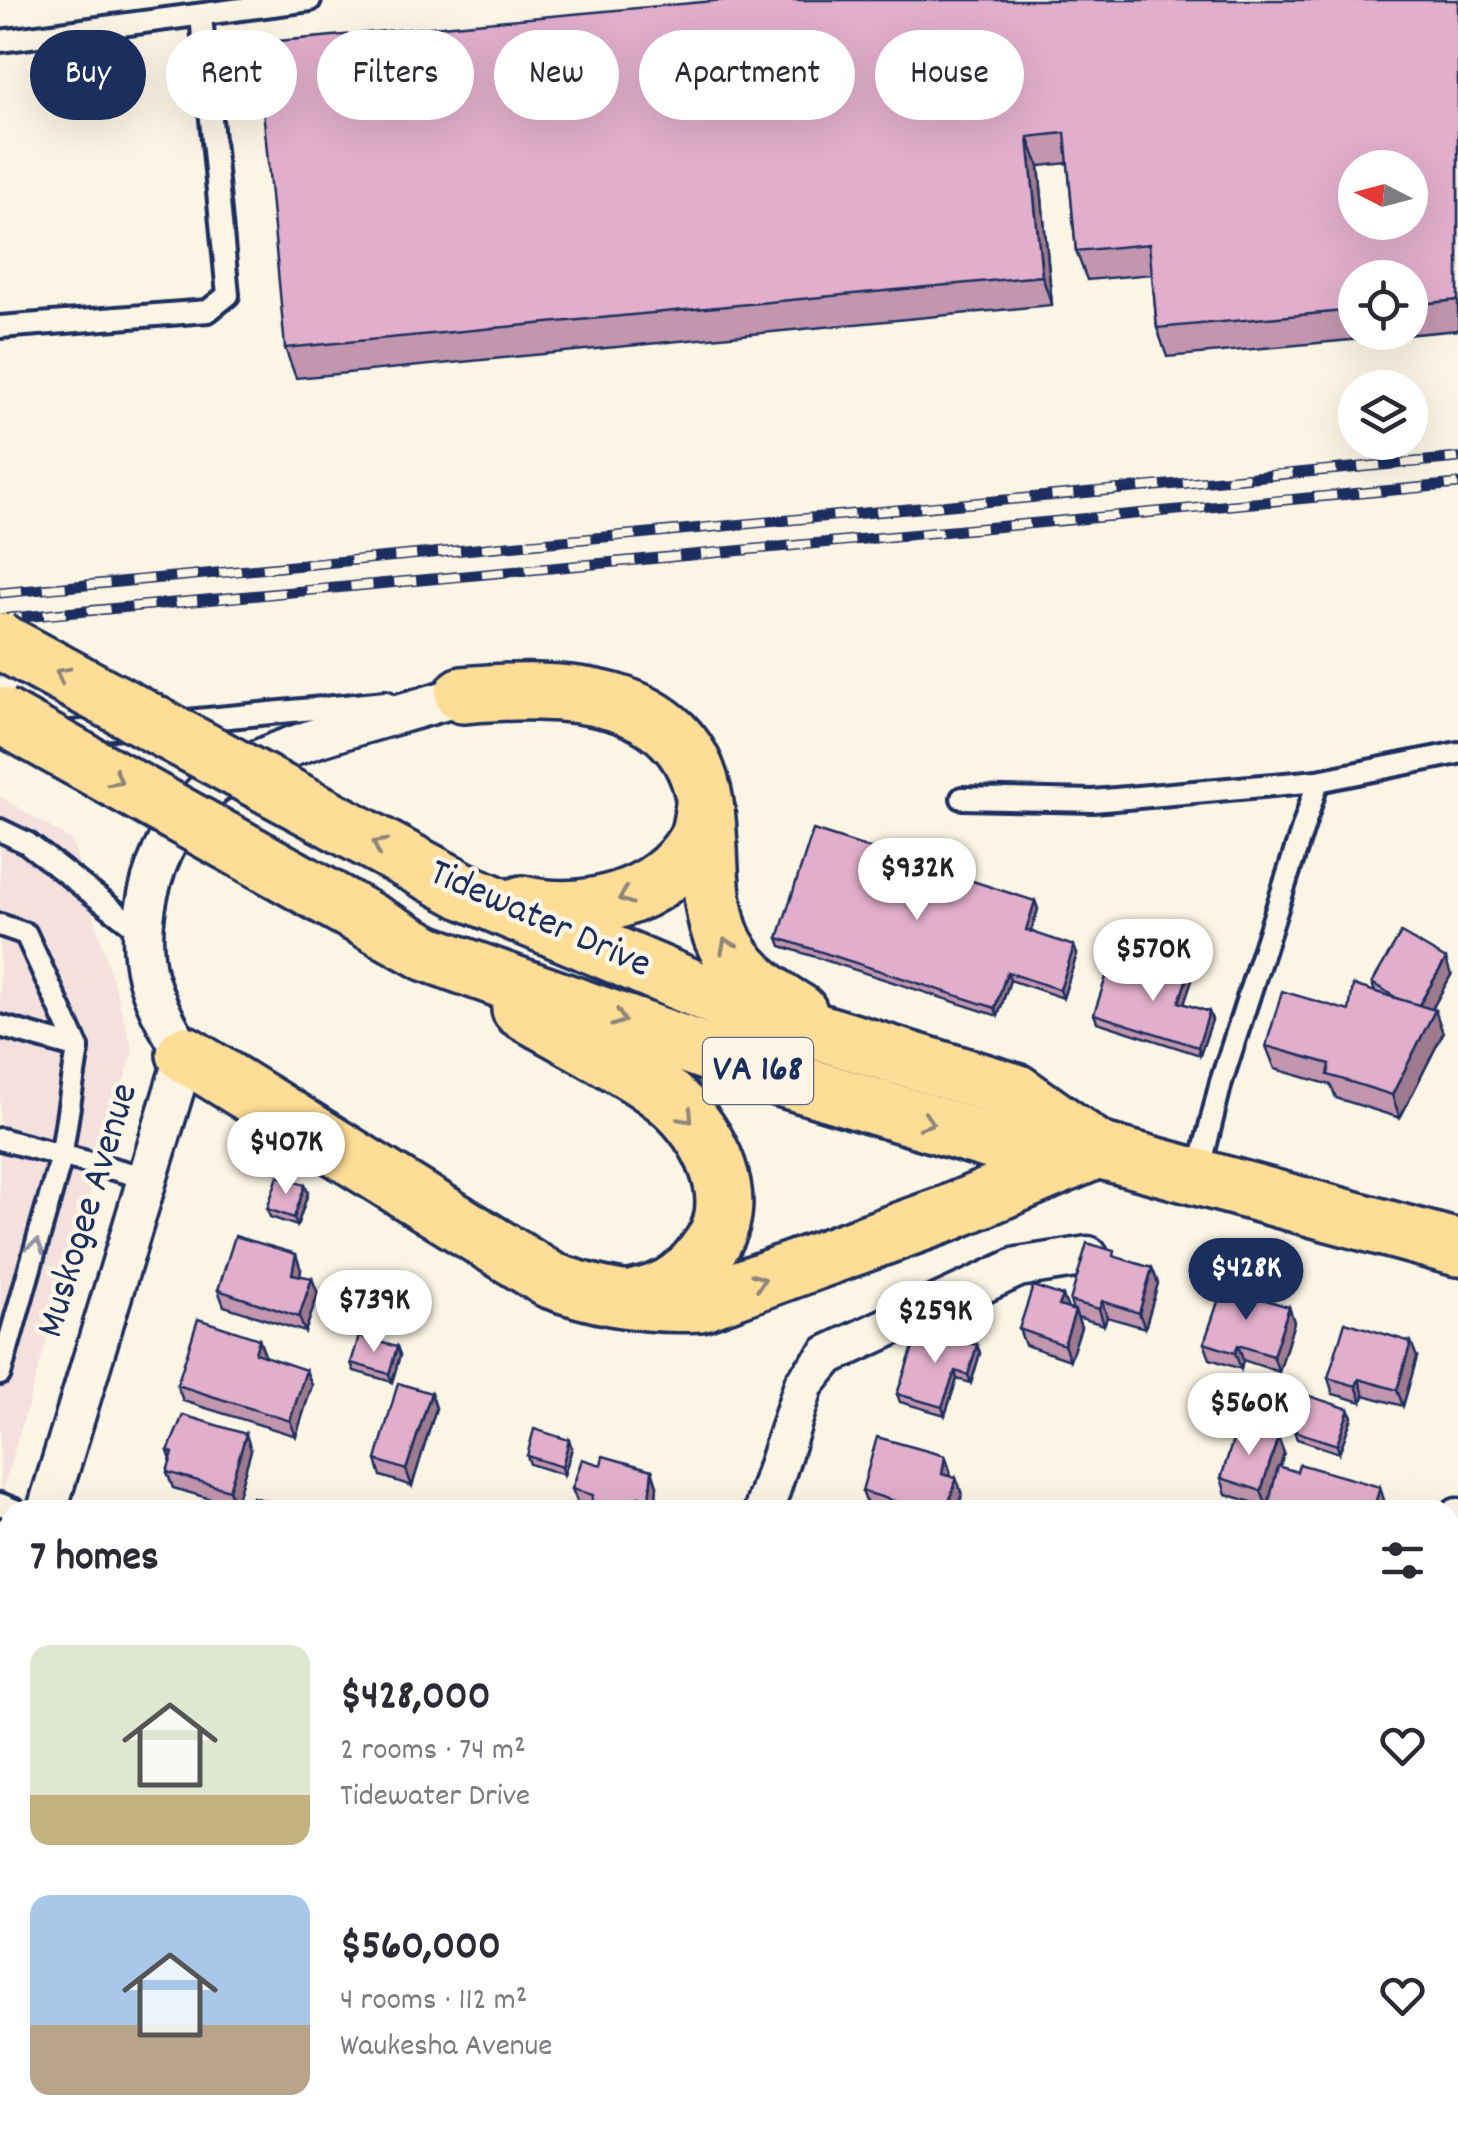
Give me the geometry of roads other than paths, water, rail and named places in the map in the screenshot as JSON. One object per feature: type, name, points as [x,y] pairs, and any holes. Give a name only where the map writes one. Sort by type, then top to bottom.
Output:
[{"type":"highway","name":"Tidewater Drive","points":[[0,640],[464,891],[743,1009],[1016,1092],[1098,1150]]},
{"type":"highway","points":[[463,695],[524,690],[570,693],[625,705],[676,735],[695,763],[705,802],[713,900],[720,934],[737,964],[767,993],[858,1046]]},
{"type":"highway","name":"Tidewater Drive","points":[[0,715],[428,953],[770,1075],[985,1140],[1003,1145],[1098,1150],[1458,1248]]},
{"type":"highway","points":[[464,891],[546,909],[592,907],[628,898],[675,867],[696,840],[705,802]]},
{"type":"highway","points":[[428,953],[671,1100],[698,1130],[717,1165],[726,1205],[716,1238],[696,1266],[676,1284],[659,1293],[632,1298]]},
{"type":"highway","points":[[185,1054],[550,1280],[588,1294],[665,1305],[700,1302],[949,1213],[1098,1150]]},
{"type":"street","points":[[185,1054],[162,1018],[152,990],[143,933],[149,890],[167,843],[184,815],[223,778],[265,758],[463,695]]},
{"type":"street","name":"Muskogee Avenue","points":[[50,1500],[185,1054]]},
{"type":"street","points":[[767,1500],[804,1384],[828,1355],[1018,1266],[1088,1256]]},
{"type":"lane","points":[[0,41],[310,0]]},
{"type":"lane","points":[[0,327],[208,311],[228,295],[201,16]]},
{"type":"lane","points":[[0,739],[463,695]]},
{"type":"lane","points":[[962,798],[1093,800],[1318,781],[1458,753]]},
{"type":"lane","points":[[1198,1178],[1220,1082],[1318,781]]},
{"type":"lane","points":[[0,830],[27,843],[143,933]]},
{"type":"lane","points":[[0,925],[26,934],[78,1048],[61,1158],[0,1374]]},
{"type":"lane","points":[[0,1026],[78,1048]]},
{"type":"lane","points":[[0,1139],[147,1178]]},
{"type":"railway","points":[[0,593],[1458,458]]},
{"type":"railway","points":[[0,619],[1458,484]]}]
